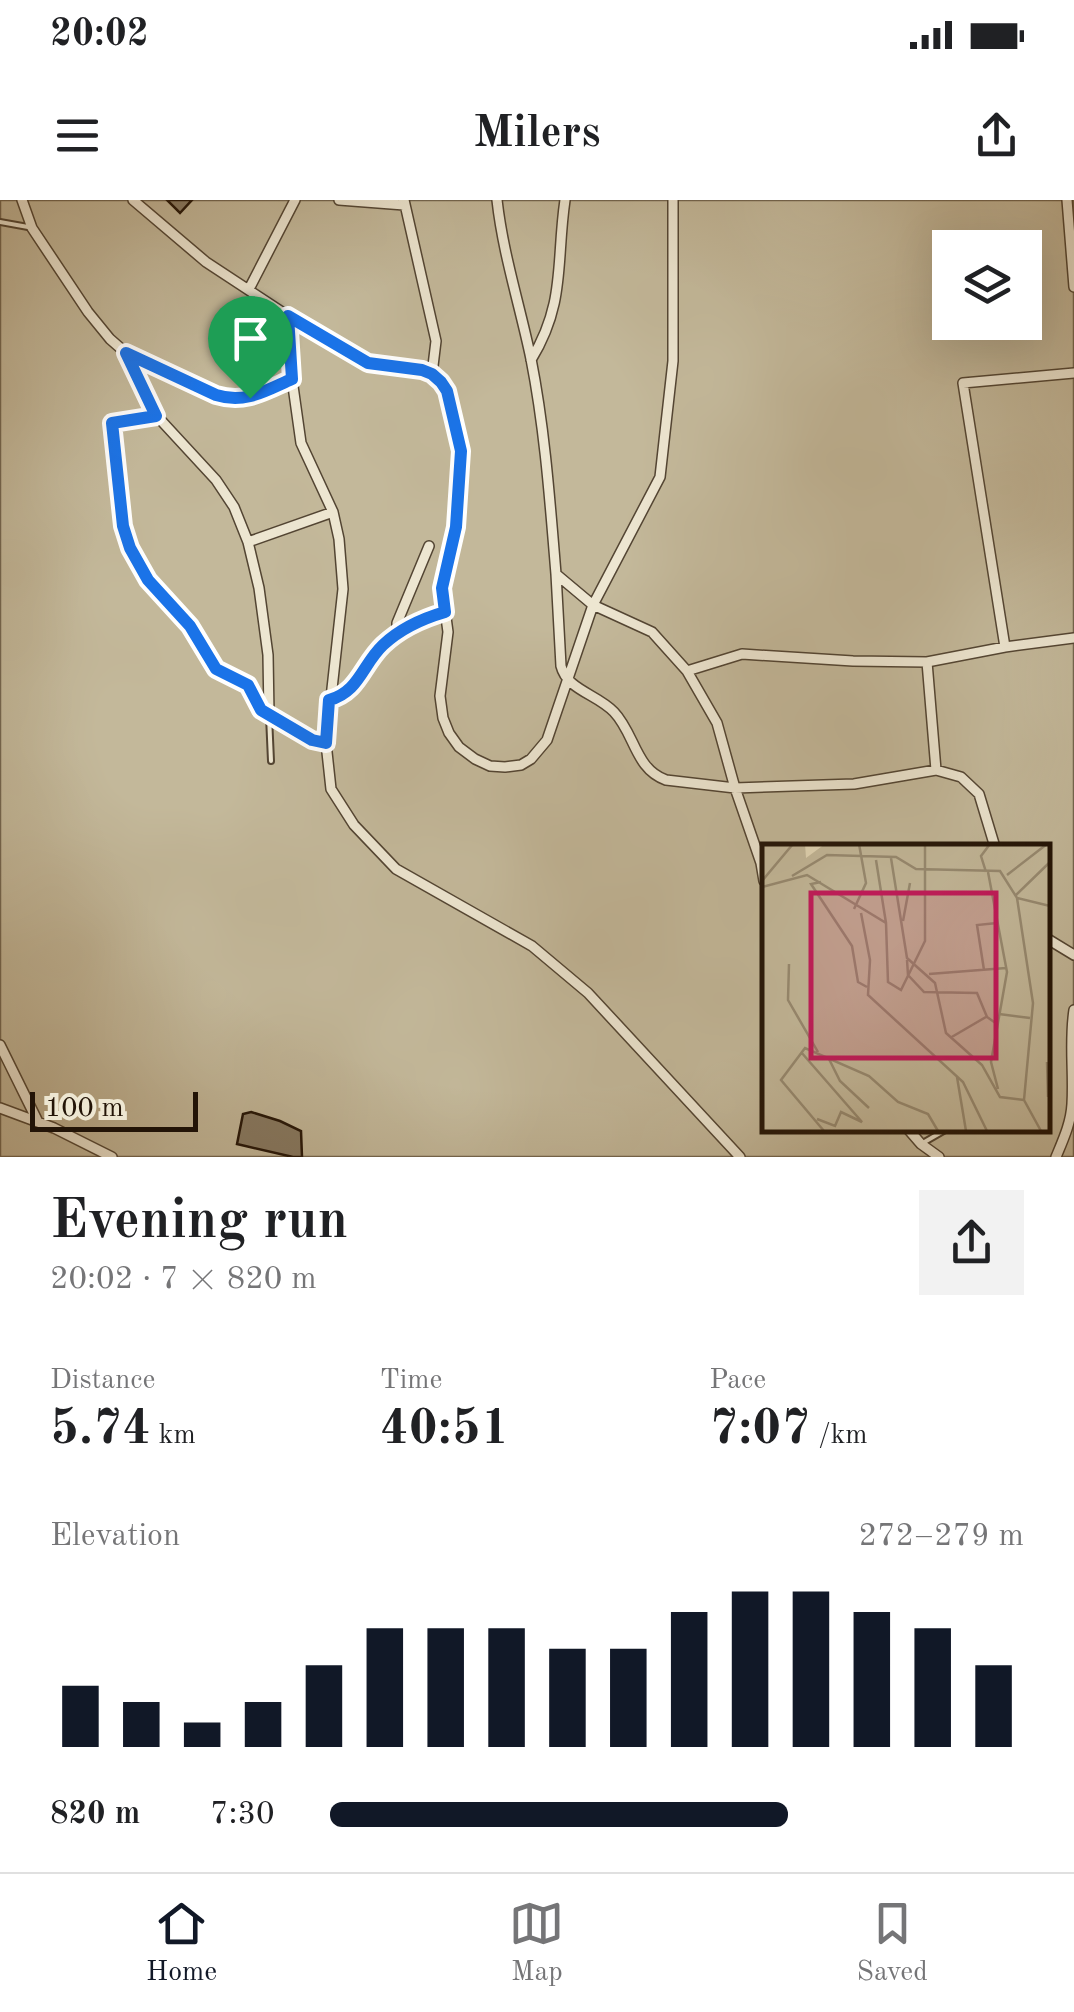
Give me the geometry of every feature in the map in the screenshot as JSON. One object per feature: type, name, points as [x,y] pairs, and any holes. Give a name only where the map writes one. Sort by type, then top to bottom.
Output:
[{"type":"street","points":[[22,200],[32,228],[97,324],[126,353],[156,416],[227,494],[256,571],[268,654],[269,714]]},
{"type":"street","points":[[134,200],[206,262],[288,316],[368,363],[432,374],[447,391],[461,451],[456,527],[442,588],[448,632],[440,696],[443,718],[459,747],[476,760],[505,767],[532,759],[547,740],[593,605],[660,477],[673,361],[673,200]]},
{"type":"street","points":[[249,289],[295,200]]},
{"type":"street","points":[[339,200],[404,202],[436,342],[432,374]]},
{"type":"street","points":[[497,200],[545,448],[561,666],[568,682],[613,711],[628,730],[641,761],[666,780],[734,788],[854,784],[936,770],[961,778],[979,794],[995,844]]},
{"type":"street","points":[[531,360],[546,336],[554,308],[564,200]]},
{"type":"street","points":[[1067,200],[1074,288]]},
{"type":"street","points":[[288,316],[301,443],[333,512],[344,589],[326,743],[332,789],[354,825],[396,869],[532,946],[588,993],[740,1157]]},
{"type":"street","points":[[126,353],[228,399],[250,398],[292,379]]},
{"type":"street","points":[[1005,647],[963,383],[1074,373]]},
{"type":"street","points":[[248,542],[333,512]]},
{"type":"street","points":[[397,633],[396,623],[429,546]]},
{"type":"street","points":[[556,574],[593,605],[652,632],[686,671],[717,723],[762,869]]},
{"type":"street","points":[[329,700],[350,691],[374,655],[397,633],[445,612]]},
{"type":"street","points":[[686,671],[742,654],[928,662],[1074,638]]},
{"type":"street","points":[[206,655],[220,672],[248,685],[258,706],[305,737],[326,743]]},
{"type":"street","points":[[928,662],[936,770]]},
{"type":"street","points":[[1049,940],[1074,954]]},
{"type":"street","points":[[1056,1157],[1072,1105],[1070,1036],[1074,1010]]},
{"type":"street","points":[[0,1045],[38,1122]]},
{"type":"street","points":[[0,1108],[112,1157]]},
{"type":"street","points":[[910,1132],[940,1157]]},
{"type":"lane","points":[[0,222],[32,228]]},
{"type":"lane","points":[[112,423],[156,416]]},
{"type":"lane","points":[[269,714],[271,761]]},
{"type":"lane","points":[[921,1144],[943,1132]]},
{"type":"path","points":[[112,423],[117,488],[130,548],[148,580],[190,626],[206,655]]},
{"type":"shaded area","points":[[0,200],[1074,200],[1074,1157],[0,1157]]},
{"type":"building","points":[[167,200],[192,200],[180,213]]},
{"type":"building","points":[[251,1112],[301,1131],[302,1157],[237,1144],[243,1114]]},
{"type":"route","points":[[288,316],[368,363],[432,374],[447,391],[461,451],[456,527],[442,588],[445,612],[397,633],[374,655],[350,691],[329,700],[326,743],[312,740],[261,710],[248,685],[212,665],[190,626],[148,580],[123,526],[112,423],[156,416],[126,353],[216,395],[250,398],[292,379],[288,316]]}]
